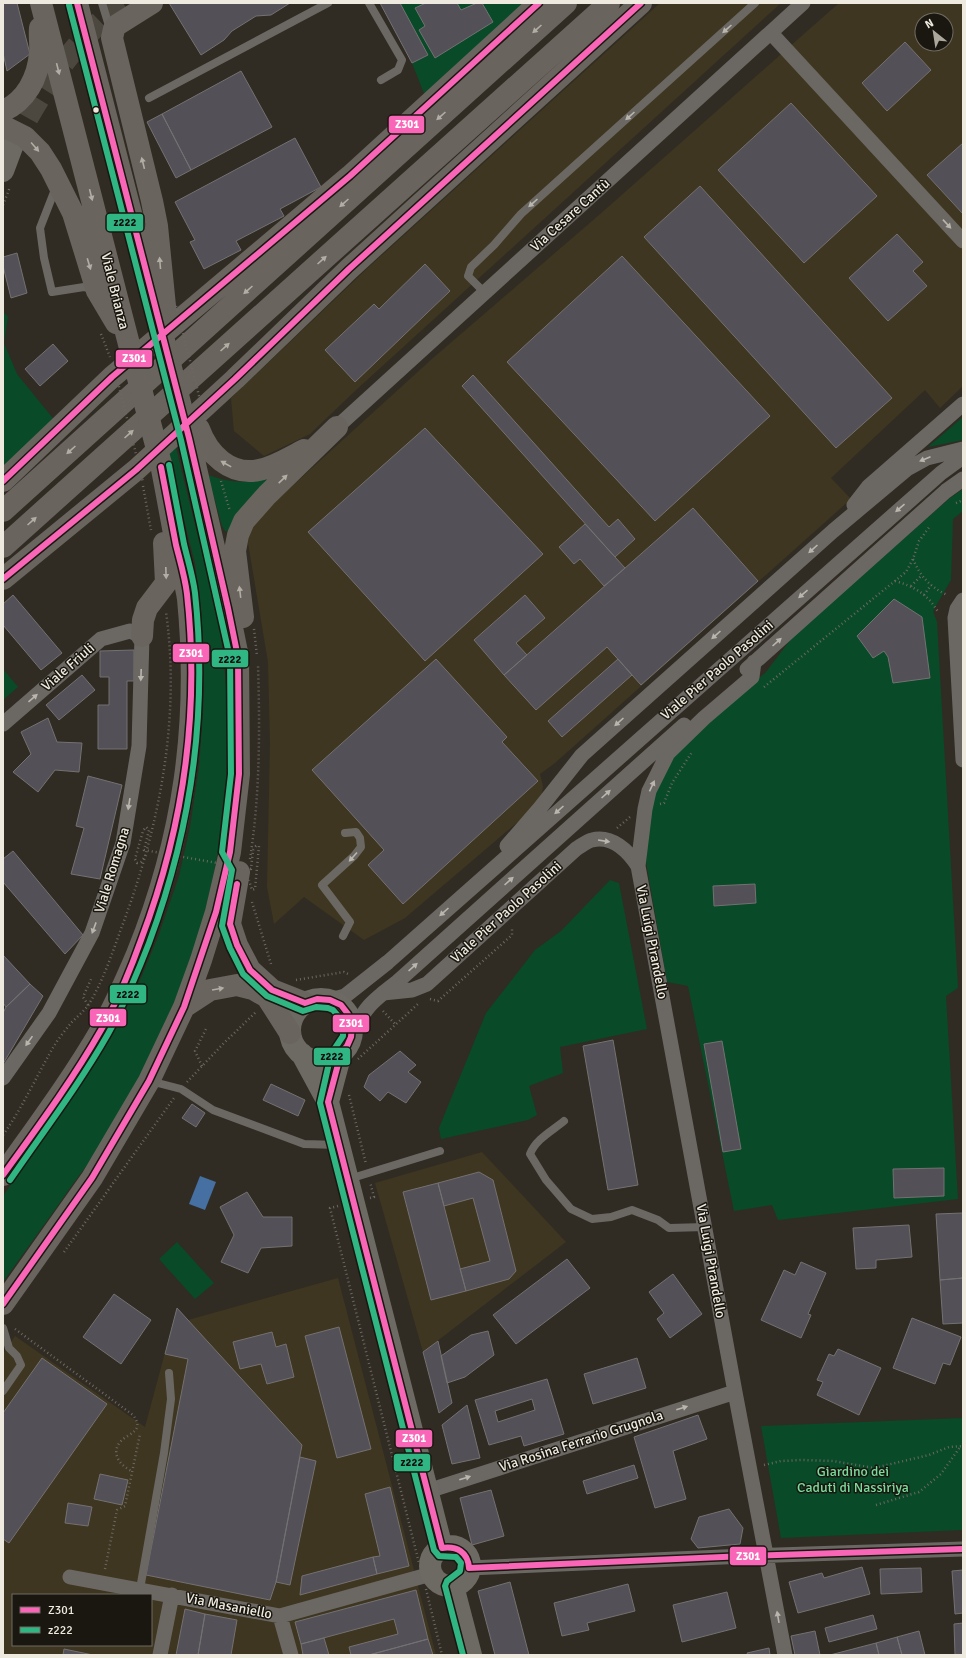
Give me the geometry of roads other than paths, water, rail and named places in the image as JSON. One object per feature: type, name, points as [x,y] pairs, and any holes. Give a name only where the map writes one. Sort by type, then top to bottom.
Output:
[{"type":"highway","points":[[77,3],[167,314]]},
{"type":"highway","points":[[152,3],[121,22],[114,29],[112,34],[157,226],[171,366],[198,430],[207,447],[221,461],[238,470],[249,471],[260,470],[290,457],[307,448],[337,427]]},
{"type":"highway","points":[[3,481],[112,377],[350,176],[539,3]]},
{"type":"highway","points":[[3,511],[566,3]]},
{"type":"highway","points":[[3,547],[609,3]]},
{"type":"highway","points":[[3,579],[136,470],[235,379],[349,268],[641,3]]},
{"type":"highway","points":[[3,111],[22,98],[28,89],[38,67],[40,52],[41,4]]},
{"type":"highway","name":"Viale Brianza","points":[[3,1175],[78,1067],[101,1030],[123,986],[145,934],[164,878],[179,819],[191,724],[192,674],[187,596],[161,464],[41,4]]},
{"type":"highway","points":[[3,126],[17,132],[29,140],[40,152],[58,182],[73,212],[97,291],[130,348]]},
{"type":"highway","points":[[238,657],[246,636],[235,551],[238,535],[244,521],[253,510],[337,427]]},
{"type":"highway","points":[[3,1304],[92,1178],[149,1081],[184,1007],[201,960],[216,912],[230,852],[239,774],[238,657],[228,608],[198,430]]},
{"type":"highway","points":[[142,636],[144,613],[165,586],[167,578],[162,524],[161,464]]},
{"type":"highway","points":[[230,852],[240,868],[230,924],[237,945],[250,970],[272,990],[305,1003]]},
{"type":"highway","points":[[184,1007],[210,990],[237,985],[253,988],[267,997],[290,1033]]},
{"type":"street","name":"Via Cesare Cantù","points":[[337,427],[803,3]]},
{"type":"street","points":[[771,33],[963,241]]},
{"type":"street","points":[[3,170],[12,147]]},
{"type":"street","name":"Viale Pier Paolo Pasolini","points":[[833,531],[868,487],[963,404]]},
{"type":"street","name":"Viale Pier Paolo Pasolini","points":[[474,886],[540,808],[582,755],[833,531],[907,469],[927,458],[963,449]]},
{"type":"street","name":"Viale Pier Paolo Pasolini","points":[[330,1000],[345,996],[388,962],[941,472],[963,457]]},
{"type":"street","name":"Viale Pier Paolo Pasolini","points":[[346,1045],[361,1015],[373,1000],[946,492],[963,479]]},
{"type":"street","points":[[963,600],[957,609],[955,618],[963,760]]},
{"type":"street","name":"Viale Friuli","points":[[3,724],[101,639],[130,631],[142,636]]},
{"type":"street","name":"Viale Romagna","points":[[3,1078],[49,1013],[92,933],[123,843],[139,746],[142,636]]},
{"type":"street","name":"Viale Pier Paolo Pasolini","points":[[638,866],[645,809],[649,791],[668,753],[704,718],[752,677],[754,662]]},
{"type":"street","name":"Viale Pier Paolo Pasolini","points":[[383,992],[412,990],[427,984],[576,849],[592,840],[605,840],[621,845],[631,855],[638,866]]},
{"type":"street","name":"Via Luigi Pirandello","points":[[638,866],[785,1655]]},
{"type":"street","points":[[328,1102],[352,1026],[348,1014],[341,1005],[330,1000],[317,999],[305,1003],[296,1011],[291,1021],[290,1033],[294,1045],[302,1054],[328,1102],[348,1179],[364,1199],[428,1491],[442,1548]]},
{"type":"street","points":[[302,1054],[311,1059],[332,1059],[346,1045]]},
{"type":"street","name":"Via Rosina Ferrario Grugnola","points":[[428,1491],[735,1392]]},
{"type":"street","points":[[456,1547],[462,1550],[466,1555],[469,1568],[464,1580],[453,1586],[440,1584],[427,1575],[432,1557],[436,1551],[442,1548],[456,1547]]},
{"type":"street","points":[[469,1568],[767,1555],[963,1549]]},
{"type":"street","name":"Via Masaniello","points":[[70,1577],[280,1616],[427,1575]]},
{"type":"street","points":[[453,1586],[470,1655]]},
{"type":"street","points":[[160,1655],[172,1595]]},
{"type":"street","points":[[280,1616],[291,1655]]},
{"type":"lane","points":[[102,3],[112,34]]},
{"type":"lane","points":[[149,98],[328,3]]},
{"type":"lane","points":[[369,3],[402,60],[398,70],[381,80]]},
{"type":"lane","points":[[485,293],[468,276],[470,267],[494,245],[521,214],[756,3]]},
{"type":"lane","points":[[58,182],[40,228],[44,258],[52,292],[84,287],[97,291]]},
{"type":"lane","points":[[343,936],[350,922],[322,886],[354,856],[361,847],[360,838],[356,832],[345,833]]},
{"type":"lane","points":[[149,1081],[181,1089],[214,1110],[304,1144],[340,1146]]},
{"type":"lane","points":[[564,1122],[542,1138],[533,1147],[530,1154],[546,1180],[570,1209],[592,1219],[611,1217],[632,1210],[658,1220],[669,1228],[705,1227]]},
{"type":"lane","points":[[348,1179],[440,1151]]},
{"type":"lane","points":[[3,1390],[20,1365],[17,1356],[9,1348],[7,1327]]},
{"type":"lane","points":[[140,1589],[164,1453],[171,1399],[169,1373]]},
{"type":"water","points":[[200,1176],[216,1182],[205,1210],[189,1204]]},
{"type":"tunnel","points":[[12,147],[47,86],[67,58],[95,27],[123,3]]},
{"type":"park label","name":"Giardino dei Caduti di Nassiriya","points":[[853,1480]]}]
